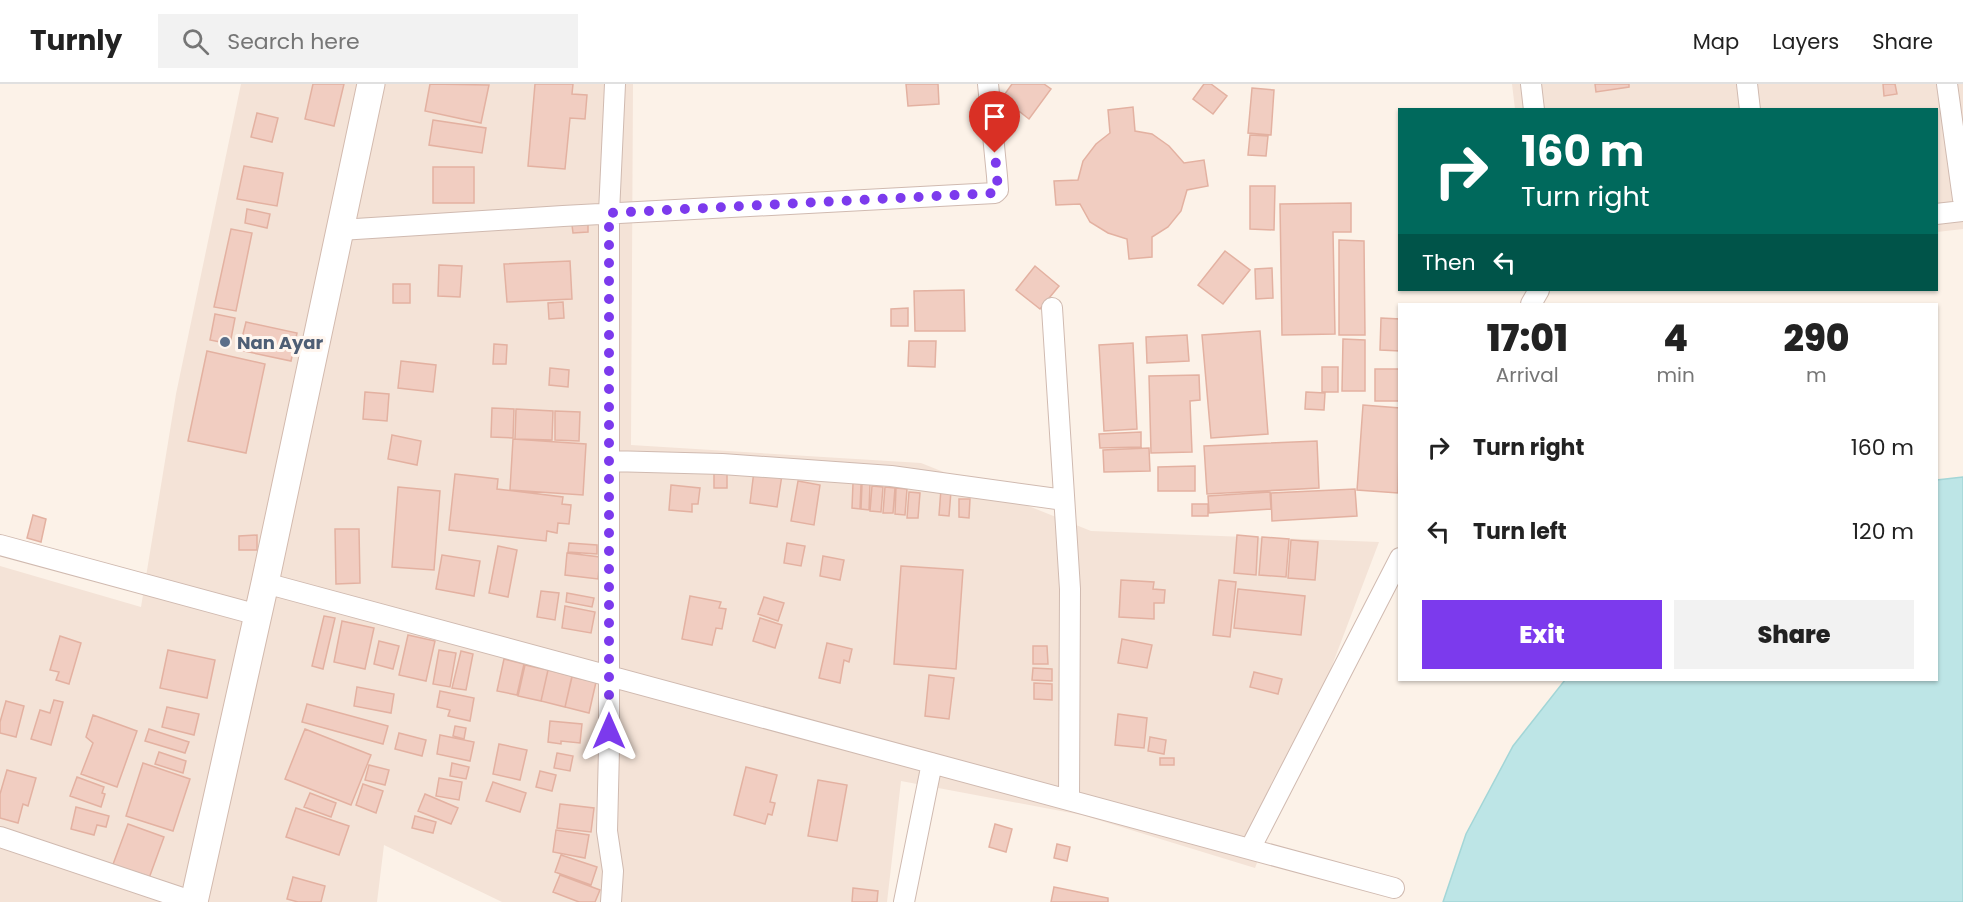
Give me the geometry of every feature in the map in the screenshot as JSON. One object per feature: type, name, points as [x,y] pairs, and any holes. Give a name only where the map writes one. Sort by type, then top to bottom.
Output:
[{"type":"main road","points":[[194,902],[265,583],[371,84]]},
{"type":"street","points":[[611,902],[613,871],[607,831],[609,213],[615,84]]},
{"type":"street","points":[[340,230],[609,213],[995,193],[998,190],[998,183],[988,84]]},
{"type":"street","points":[[1531,84],[1534,108]]},
{"type":"street","points":[[1747,84],[1750,108]]},
{"type":"street","points":[[1947,84],[1963,200]]},
{"type":"street","points":[[1938,214],[1963,211]]},
{"type":"street","points":[[1052,308],[1070,590],[1069,800]]},
{"type":"street","points":[[609,460],[722,464],[891,476],[1064,500]]},
{"type":"street","points":[[0,545],[258,615]]},
{"type":"street","points":[[1250,849],[1398,562]]},
{"type":"street","points":[[265,583],[1394,888]]},
{"type":"street","points":[[904,902],[932,763]]},
{"type":"street","points":[[0,837],[194,902]]},
{"type":"shaded area","points":[[241,84],[633,84],[631,445],[921,463],[1091,531],[1379,542],[1255,868],[1082,815],[901,781],[887,902],[502,902],[384,845],[377,902],[0,902],[0,566],[141,607],[176,394]]},
{"type":"shaded area","points":[[1512,84],[1963,84],[1963,229],[1938,232],[1938,108],[1515,108]]},
{"type":"water","points":[[1963,477],[1963,902],[1443,902],[1466,834],[1513,746],[1564,681],[1938,681],[1938,480]]},
{"type":"building","points":[[313,84],[344,84],[334,126],[305,119]]},
{"type":"building","points":[[430,84],[489,85],[481,123],[425,111]]},
{"type":"building","points":[[535,84],[573,84],[572,94],[587,95],[585,119],[570,118],[565,169],[528,166]]},
{"type":"building","points":[[906,84],[938,84],[939,104],[908,106]]},
{"type":"building","points":[[1012,84],[1044,84],[1051,89],[1029,119],[1002,98]]},
{"type":"building","points":[[1204,84],[1211,84],[1227,96],[1213,114],[1193,99]]},
{"type":"building","points":[[1595,84],[1629,84],[1629,87],[1596,92]]},
{"type":"building","points":[[1883,84],[1895,84],[1897,94],[1884,96]]},
{"type":"building","points":[[1252,88],[1274,90],[1271,135],[1248,133]]},
{"type":"building","points":[[1133,107],[1135,131],[1152,134],[1169,146],[1184,163],[1204,160],[1208,186],[1187,190],[1181,211],[1168,227],[1152,237],[1152,257],[1129,259],[1127,239],[1108,233],[1090,222],[1080,204],[1056,205],[1054,181],[1078,180],[1083,161],[1096,144],[1110,133],[1108,110]]},
{"type":"building","points":[[257,113],[278,118],[272,142],[251,137]]},
{"type":"building","points":[[433,120],[486,128],[482,153],[429,145]]},
{"type":"building","points":[[1250,135],[1268,136],[1266,156],[1248,155]]},
{"type":"building","points":[[244,166],[283,173],[277,206],[237,199]]},
{"type":"building","points":[[433,167],[474,167],[474,203],[433,203]]},
{"type":"building","points":[[1250,186],[1275,186],[1274,230],[1250,229]]},
{"type":"building","points":[[1351,203],[1351,232],[1333,232],[1335,334],[1282,335],[1280,204]]},
{"type":"building","points":[[247,209],[270,214],[267,228],[245,223]]},
{"type":"building","points":[[588,224],[588,232],[573,233],[572,225]]},
{"type":"building","points":[[231,229],[252,233],[236,311],[214,307]]},
{"type":"building","points":[[1339,240],[1364,241],[1365,335],[1339,335]]},
{"type":"building","points":[[1225,251],[1250,270],[1223,304],[1198,285]]},
{"type":"building","points":[[570,261],[572,299],[507,302],[504,264]]},
{"type":"building","points":[[439,265],[462,266],[460,297],[438,296]]},
{"type":"building","points":[[1035,266],[1059,286],[1040,309],[1016,290]]},
{"type":"building","points":[[1272,268],[1273,298],[1256,299],[1255,269]]},
{"type":"building","points":[[393,284],[410,284],[410,303],[393,303]]},
{"type":"building","points":[[964,290],[965,331],[915,331],[914,291]]},
{"type":"building","points":[[563,302],[564,318],[549,319],[548,303]]},
{"type":"building","points":[[908,308],[908,326],[891,326],[891,309]]},
{"type":"building","points":[[215,314],[235,318],[230,344],[210,340]]},
{"type":"building","points":[[1381,318],[1398,319],[1398,351],[1380,350]]},
{"type":"building","points":[[246,322],[297,333],[291,361],[239,350]]},
{"type":"building","points":[[1260,331],[1268,434],[1211,438],[1202,335]]},
{"type":"building","points":[[1187,335],[1189,361],[1147,363],[1146,337]]},
{"type":"building","points":[[1343,339],[1365,340],[1365,391],[1342,391]]},
{"type":"building","points":[[909,341],[936,341],[935,367],[908,366]]},
{"type":"building","points":[[1133,343],[1137,429],[1104,431],[1099,345]]},
{"type":"building","points":[[494,344],[507,345],[506,364],[493,364]]},
{"type":"building","points":[[207,351],[265,364],[246,453],[188,441]]},
{"type":"building","points":[[401,361],[436,365],[433,392],[398,388]]},
{"type":"building","points":[[1322,367],[1338,367],[1338,392],[1322,392]]},
{"type":"building","points":[[550,368],[569,370],[568,387],[549,385]]},
{"type":"building","points":[[1375,369],[1398,369],[1398,401],[1375,401]]},
{"type":"building","points":[[1199,375],[1200,400],[1190,401],[1192,452],[1151,453],[1149,376]]},
{"type":"building","points":[[365,392],[389,394],[387,421],[363,419]]},
{"type":"building","points":[[1306,392],[1325,393],[1324,410],[1305,409]]},
{"type":"building","points":[[1363,405],[1398,408],[1398,493],[1357,490]]},
{"type":"building","points":[[492,408],[514,409],[513,438],[491,437]]},
{"type":"building","points":[[516,409],[553,411],[552,440],[515,439]]},
{"type":"building","points":[[555,411],[580,412],[579,441],[555,440]]},
{"type":"building","points":[[1141,432],[1141,447],[1100,448],[1099,434]]},
{"type":"building","points":[[392,435],[421,441],[417,465],[388,459]]},
{"type":"building","points":[[513,439],[586,444],[583,495],[510,490]]},
{"type":"building","points":[[1317,441],[1319,488],[1207,494],[1204,446]]},
{"type":"building","points":[[1149,448],[1150,471],[1104,472],[1103,450]]},
{"type":"building","points":[[1195,466],[1195,491],[1158,491],[1158,467]]},
{"type":"building","points":[[754,471],[782,475],[777,507],[750,503]]},
{"type":"building","points":[[714,472],[727,472],[727,488],[714,488]]},
{"type":"building","points":[[455,474],[498,479],[497,489],[563,497],[562,504],[571,505],[569,524],[558,523],[557,533],[547,531],[546,541],[449,530]]},
{"type":"building","points":[[798,481],[820,485],[814,525],[791,521]]},
{"type":"building","points":[[853,483],[861,484],[860,509],[852,508]]},
{"type":"building","points":[[862,484],[870,484],[869,510],[861,509]]},
{"type":"building","points":[[671,485],[700,488],[698,504],[692,504],[692,512],[669,510]]},
{"type":"building","points":[[872,486],[883,487],[881,512],[870,511]]},
{"type":"building","points":[[398,487],[440,491],[434,570],[392,567]]},
{"type":"building","points":[[885,487],[895,488],[893,513],[883,513]]},
{"type":"building","points":[[896,488],[907,489],[905,515],[895,514]]},
{"type":"building","points":[[941,489],[951,491],[949,516],[939,515]]},
{"type":"building","points":[[1355,489],[1357,516],[1272,521],[1271,493]]},
{"type":"building","points":[[909,492],[920,493],[918,518],[907,518]]},
{"type":"building","points":[[1270,492],[1271,509],[1209,513],[1208,496]]},
{"type":"building","points":[[959,499],[970,499],[969,518],[959,517]]},
{"type":"building","points":[[1192,504],[1208,504],[1208,516],[1192,516]]},
{"type":"building","points":[[33,515],[46,519],[41,542],[27,538]]},
{"type":"building","points":[[335,529],[359,529],[360,583],[336,584]]},
{"type":"building","points":[[257,535],[257,550],[239,550],[239,536]]},
{"type":"building","points":[[1237,535],[1258,537],[1256,575],[1234,573]]},
{"type":"building","points":[[1262,537],[1289,539],[1286,577],[1259,575]]},
{"type":"building","points":[[1291,540],[1318,542],[1315,580],[1288,578]]},
{"type":"building","points":[[569,543],[597,545],[597,554],[568,552]]},
{"type":"building","points":[[787,543],[805,546],[801,566],[784,563]]},
{"type":"building","points":[[498,546],[517,550],[508,597],[489,593]]},
{"type":"building","points":[[567,553],[600,557],[598,579],[565,575]]},
{"type":"building","points":[[442,555],[480,561],[474,596],[436,589]]},
{"type":"building","points":[[823,556],[844,560],[840,580],[820,576]]},
{"type":"building","points":[[901,566],[963,570],[956,669],[894,664]]},
{"type":"building","points":[[1121,580],[1154,582],[1153,589],[1165,590],[1164,603],[1154,603],[1154,619],[1119,617]]},
{"type":"building","points":[[1219,580],[1236,582],[1230,637],[1213,635]]},
{"type":"building","points":[[1238,589],[1305,596],[1301,635],[1234,628]]},
{"type":"building","points":[[541,591],[559,593],[555,620],[537,617]]},
{"type":"building","points":[[567,593],[594,598],[592,607],[566,602]]},
{"type":"building","points":[[690,596],[721,602],[719,608],[726,609],[722,629],[716,628],[712,645],[682,639]]},
{"type":"building","points":[[764,597],[784,603],[778,621],[758,614]]},
{"type":"building","points":[[565,606],[595,612],[591,633],[562,628]]},
{"type":"building","points":[[324,616],[335,618],[323,669],[312,666]]},
{"type":"building","points":[[760,618],[782,625],[775,648],[753,641]]},
{"type":"building","points":[[342,621],[374,628],[365,669],[334,662]]},
{"type":"building","points":[[408,635],[435,641],[426,681],[399,675]]},
{"type":"building","points":[[60,636],[81,643],[69,684],[56,680],[59,672],[50,670]]},
{"type":"building","points":[[1122,639],[1152,645],[1147,668],[1118,663]]},
{"type":"building","points":[[379,641],[399,646],[393,669],[374,664]]},
{"type":"building","points":[[827,643],[852,649],[849,662],[844,660],[840,683],[819,678]]},
{"type":"building","points":[[1033,646],[1047,646],[1048,664],[1033,664]]},
{"type":"building","points":[[168,650],[215,660],[207,698],[160,688]]},
{"type":"building","points":[[439,650],[456,653],[450,687],[433,684]]},
{"type":"building","points":[[461,651],[473,654],[466,690],[452,688]]},
{"type":"building","points":[[504,659],[524,664],[517,695],[497,691]]},
{"type":"building","points":[[525,665],[548,670],[541,701],[518,696]]},
{"type":"building","points":[[1033,668],[1052,669],[1052,681],[1032,680]]},
{"type":"building","points":[[548,670],[572,676],[565,707],[541,701]]},
{"type":"building","points":[[1254,672],[1282,679],[1278,694],[1250,687]]},
{"type":"building","points":[[929,675],[954,678],[949,719],[925,716]]},
{"type":"building","points":[[572,677],[596,682],[589,713],[565,707]]},
{"type":"building","points":[[1034,683],[1052,684],[1052,700],[1034,699]]},
{"type":"building","points":[[357,687],[394,694],[391,713],[354,706]]},
{"type":"building","points":[[440,691],[474,698],[470,721],[448,716],[450,710],[437,707]]},
{"type":"building","points":[[54,700],[63,702],[51,745],[31,739],[40,710],[50,713]]},
{"type":"building","points":[[6,701],[24,706],[16,737],[0,733],[0,722]]},
{"type":"building","points":[[307,704],[388,726],[383,744],[302,722]]},
{"type":"building","points":[[167,707],[199,714],[194,735],[162,727]]},
{"type":"building","points":[[1118,714],[1147,718],[1144,748],[1115,745]]},
{"type":"building","points":[[93,715],[137,731],[117,787],[81,774],[93,743],[86,737]]},
{"type":"building","points":[[550,721],[582,724],[580,743],[548,742]]},
{"type":"building","points":[[455,726],[466,728],[464,739],[453,736]]},
{"type":"building","points":[[149,729],[189,742],[185,753],[145,741]]},
{"type":"building","points":[[305,729],[371,755],[351,805],[285,779]]},
{"type":"building","points":[[399,733],[426,740],[422,756],[395,749]]},
{"type":"building","points":[[440,735],[474,742],[470,761],[437,754]]},
{"type":"building","points":[[1150,737],[1166,740],[1164,754],[1148,751]]},
{"type":"building","points":[[499,744],[527,750],[520,780],[493,774]]},
{"type":"building","points":[[159,752],[186,761],[183,773],[155,764]]},
{"type":"building","points":[[557,753],[573,756],[570,771],[554,768]]},
{"type":"building","points":[[1160,758],[1174,758],[1174,765],[1160,765]]},
{"type":"building","points":[[143,763],[190,779],[173,831],[126,816]]},
{"type":"building","points":[[452,763],[469,767],[466,779],[450,776]]},
{"type":"building","points":[[369,765],[389,770],[385,785],[365,780]]},
{"type":"building","points":[[746,767],[777,775],[770,802],[775,803],[772,815],[768,814],[765,824],[734,815]]},
{"type":"building","points":[[7,770],[36,778],[28,806],[23,804],[18,823],[0,818],[0,794]]},
{"type":"building","points":[[540,771],[556,775],[552,791],[536,787]]},
{"type":"building","points":[[77,777],[104,787],[102,793],[105,794],[101,807],[70,796]]},
{"type":"building","points":[[439,778],[462,782],[459,800],[436,796]]},
{"type":"building","points":[[818,780],[847,785],[837,841],[808,836]]},
{"type":"building","points":[[493,782],[526,793],[520,812],[486,801]]},
{"type":"building","points":[[363,784],[383,791],[376,813],[356,805]]},
{"type":"building","points":[[310,793],[336,803],[331,817],[304,807]]},
{"type":"building","points":[[425,794],[458,808],[451,824],[418,811]]},
{"type":"building","points":[[560,804],[594,808],[591,832],[557,828]]},
{"type":"building","points":[[76,807],[109,816],[106,827],[97,825],[94,835],[71,829]]},
{"type":"building","points":[[296,808],[349,826],[339,855],[286,837]]},
{"type":"building","points":[[415,816],[436,822],[433,833],[412,828]]},
{"type":"building","points":[[128,824],[164,837],[148,881],[112,867]]},
{"type":"building","points":[[995,824],[1012,829],[1006,852],[989,847]]},
{"type":"building","points":[[556,830],[589,835],[585,858],[553,852]]},
{"type":"building","points":[[1057,844],[1070,847],[1067,861],[1054,858]]},
{"type":"building","points":[[561,855],[597,867],[591,885],[555,872]]},
{"type":"building","points":[[560,875],[600,890],[595,902],[579,902],[553,892]]},
{"type":"building","points":[[293,877],[325,886],[321,902],[298,902],[287,899]]},
{"type":"building","points":[[1054,887],[1108,898],[1108,902],[1051,902]]},
{"type":"building","points":[[853,888],[878,891],[877,902],[852,902]]},
{"type":"place","name":"Nan Ayar","points":[[225,342]]},
{"type":"route","points":[[609,731],[609,213],[995,193],[998,190],[995,153]]}]
